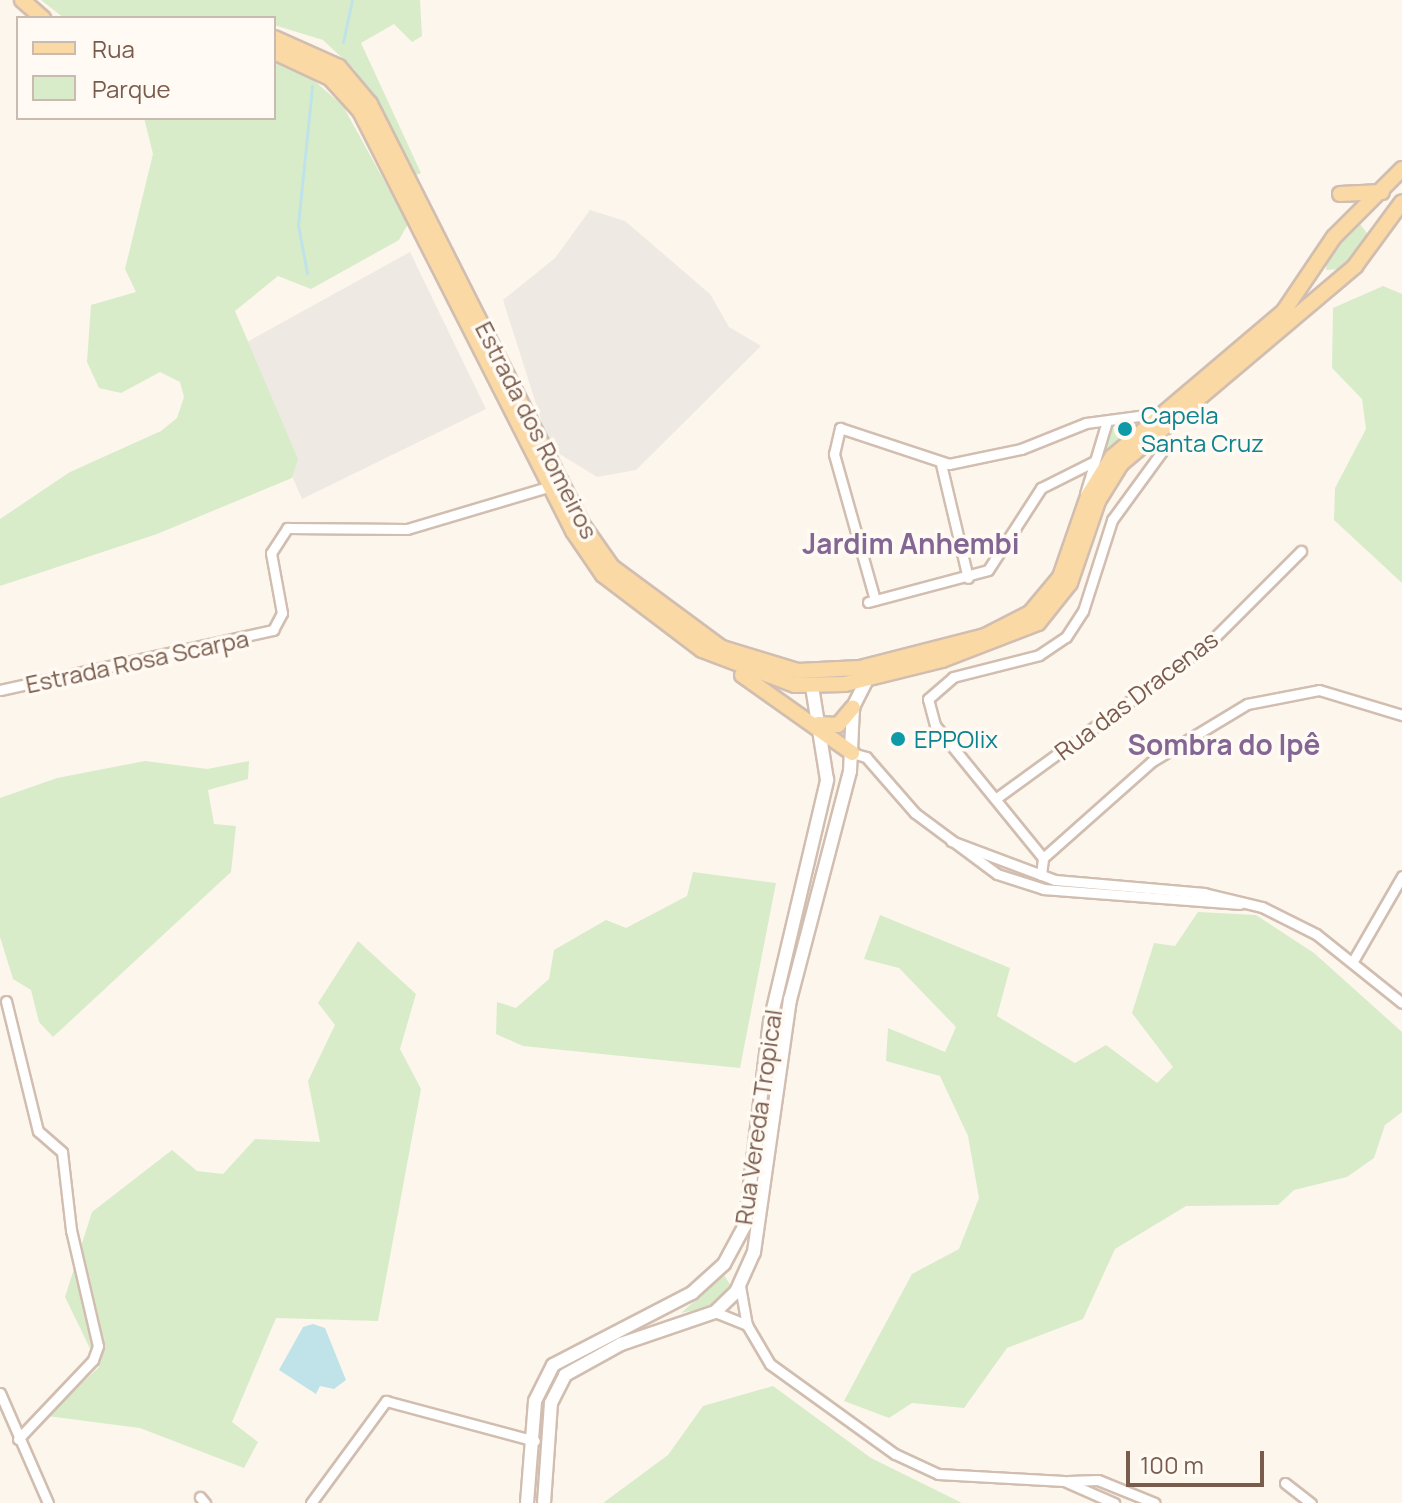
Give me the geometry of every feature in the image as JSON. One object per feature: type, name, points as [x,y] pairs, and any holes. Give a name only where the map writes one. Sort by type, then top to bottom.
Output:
[{"type":"main road","points":[[22,0],[41,16]]},
{"type":"main road","name":"Estrada dos Romeiros","points":[[276,39],[339,67],[370,104],[584,527],[621,576],[709,640],[752,661],[798,671],[864,673],[985,636],[1030,613],[1060,577],[1083,510],[1112,457],[1284,311],[1315,262],[1402,169]]},
{"type":"main road","name":"Estrada dos Romeiros","points":[[276,53],[330,78],[360,111],[551,486],[612,584],[722,661],[812,686],[989,647],[1038,623],[1070,583],[1098,501],[1121,464],[1338,281],[1377,239],[1402,202]]},
{"type":"main road","points":[[1340,194],[1383,192]]},
{"type":"main road","points":[[1363,212],[1377,239]]},
{"type":"main road","points":[[1315,262],[1320,275],[1338,281]]},
{"type":"main road","points":[[722,661],[817,724],[852,753]]},
{"type":"main road","points":[[817,724],[838,725],[853,707]]},
{"type":"street","points":[[1093,462],[1049,480],[995,563],[968,578],[871,601],[834,454],[837,429],[941,464],[1021,449],[1107,421],[1161,413]]},
{"type":"street","points":[[1083,510],[1093,462],[1107,421]]},
{"type":"street","points":[[1043,858],[998,797],[935,725],[927,709],[932,690],[953,677],[1039,655],[1066,637],[1083,611],[1112,520],[1166,446]]},
{"type":"street","points":[[941,464],[968,578]]},
{"type":"street","name":"Estrada Rosa Scarpa","points":[[0,690],[273,630],[282,613],[271,553],[287,528],[407,529],[551,486]]},
{"type":"street","name":"Rua das Dracenas","points":[[998,797],[1198,653],[1301,551]]},
{"type":"street","points":[[853,707],[864,673]]},
{"type":"street","name":"Rua Vereda Tropical","points":[[527,1503],[538,1390],[559,1358],[674,1304],[724,1264],[745,1225],[774,997],[827,780],[812,686]]},
{"type":"street","points":[[1041,875],[1043,858],[1151,762],[1247,704],[1319,690],[1402,715]]},
{"type":"street","name":"Rua Vereda Tropical","points":[[544,1503],[551,1403],[560,1381],[601,1353],[715,1312],[740,1286],[756,1242],[799,955],[852,753],[853,707]]},
{"type":"street","points":[[852,753],[866,757],[894,795],[997,874],[1079,887],[1246,903],[1297,923],[1353,961],[1402,1003]]},
{"type":"street","points":[[951,841],[1079,887]]},
{"type":"street","points":[[1353,961],[1402,876]]},
{"type":"street","points":[[6,1001],[38,1131],[62,1152],[71,1230],[98,1346],[93,1360],[18,1439]]},
{"type":"street","points":[[724,1264],[740,1286],[747,1325],[790,1384],[923,1469],[1064,1481],[1098,1480],[1155,1503]]},
{"type":"street","points":[[674,1304],[680,1326]]},
{"type":"street","points":[[715,1312],[747,1325]]},
{"type":"street","points":[[0,1393],[48,1503]]},
{"type":"street","points":[[311,1503],[386,1401],[535,1441]]},
{"type":"street","points":[[1064,1481],[1114,1503]]},
{"type":"street","points":[[1285,1483],[1311,1503]]},
{"type":"shaded area","points":[[590,210],[625,221],[710,294],[729,327],[761,346],[636,470],[597,477],[550,448],[503,300],[555,258]]},
{"type":"shaded area","points":[[410,252],[486,409],[302,499],[236,348]]},
{"type":"green space","points":[[41,0],[420,0],[422,36],[412,42],[394,24],[361,43],[421,173],[413,176],[355,70],[323,40],[276,26],[276,16],[61,16]]},
{"type":"green space","points":[[276,63],[308,75],[343,106],[408,224],[399,240],[311,289],[278,276],[235,311],[298,459],[292,478],[157,534],[0,586],[0,519],[70,472],[161,431],[177,418],[184,397],[180,382],[160,372],[121,393],[99,388],[87,362],[91,305],[136,292],[125,269],[153,154],[144,120],[276,120]]},
{"type":"green space","points":[[1360,224],[1370,237],[1341,269],[1326,270],[1327,256]]},
{"type":"green space","points":[[1383,286],[1402,294],[1402,583],[1334,520],[1335,488],[1366,429],[1362,399],[1332,368],[1333,308]]},
{"type":"green space","points":[[1135,421],[1136,427],[1090,478],[1110,429]]},
{"type":"green space","points":[[145,761],[207,769],[249,761],[248,779],[208,790],[214,824],[236,826],[231,872],[53,1037],[39,1022],[31,990],[13,979],[0,937],[0,798],[57,778]]},
{"type":"green space","points":[[693,872],[776,883],[740,1068],[523,1046],[496,1034],[497,1002],[516,1008],[549,979],[554,950],[606,920],[626,928],[687,896]]},
{"type":"green space","points":[[1198,912],[1256,915],[1314,953],[1402,1032],[1402,1112],[1385,1125],[1374,1158],[1347,1177],[1294,1190],[1278,1205],[1186,1206],[1115,1249],[1083,1319],[1007,1348],[964,1408],[912,1403],[889,1418],[844,1401],[912,1274],[959,1249],[979,1198],[968,1136],[940,1076],[886,1061],[888,1028],[945,1052],[956,1027],[899,968],[864,959],[880,915],[1010,968],[997,1016],[1075,1063],[1106,1045],[1157,1083],[1173,1067],[1132,1013],[1154,943],[1175,946]]},
{"type":"green space","points":[[358,941],[416,994],[400,1049],[421,1089],[378,1321],[276,1318],[232,1422],[258,1442],[244,1468],[140,1428],[47,1416],[99,1367],[65,1297],[92,1212],[172,1150],[197,1171],[223,1174],[255,1139],[320,1142],[308,1081],[335,1025],[318,1003]]},
{"type":"green space","points":[[724,1275],[733,1289],[714,1306],[681,1313]]},
{"type":"green space","points":[[773,1386],[871,1458],[962,1503],[603,1503],[668,1455],[703,1406]]},
{"type":"water","points":[[313,1324],[325,1328],[346,1380],[334,1389],[320,1386],[316,1394],[279,1370],[303,1327]]},
{"type":"waterway","points":[[343,42],[352,0]]},
{"type":"waterway","points":[[307,273],[298,225],[312,86]]},
{"type":"place","name":"Capela Santa Cruz","points":[[1125,429]]},
{"type":"place","name":"EPPOlix","points":[[898,739]]},
{"type":"district","name":"Jardim Anhembi","points":[[911,543]]},
{"type":"district","name":"Sombra do Ipê","points":[[1224,744]]}]
